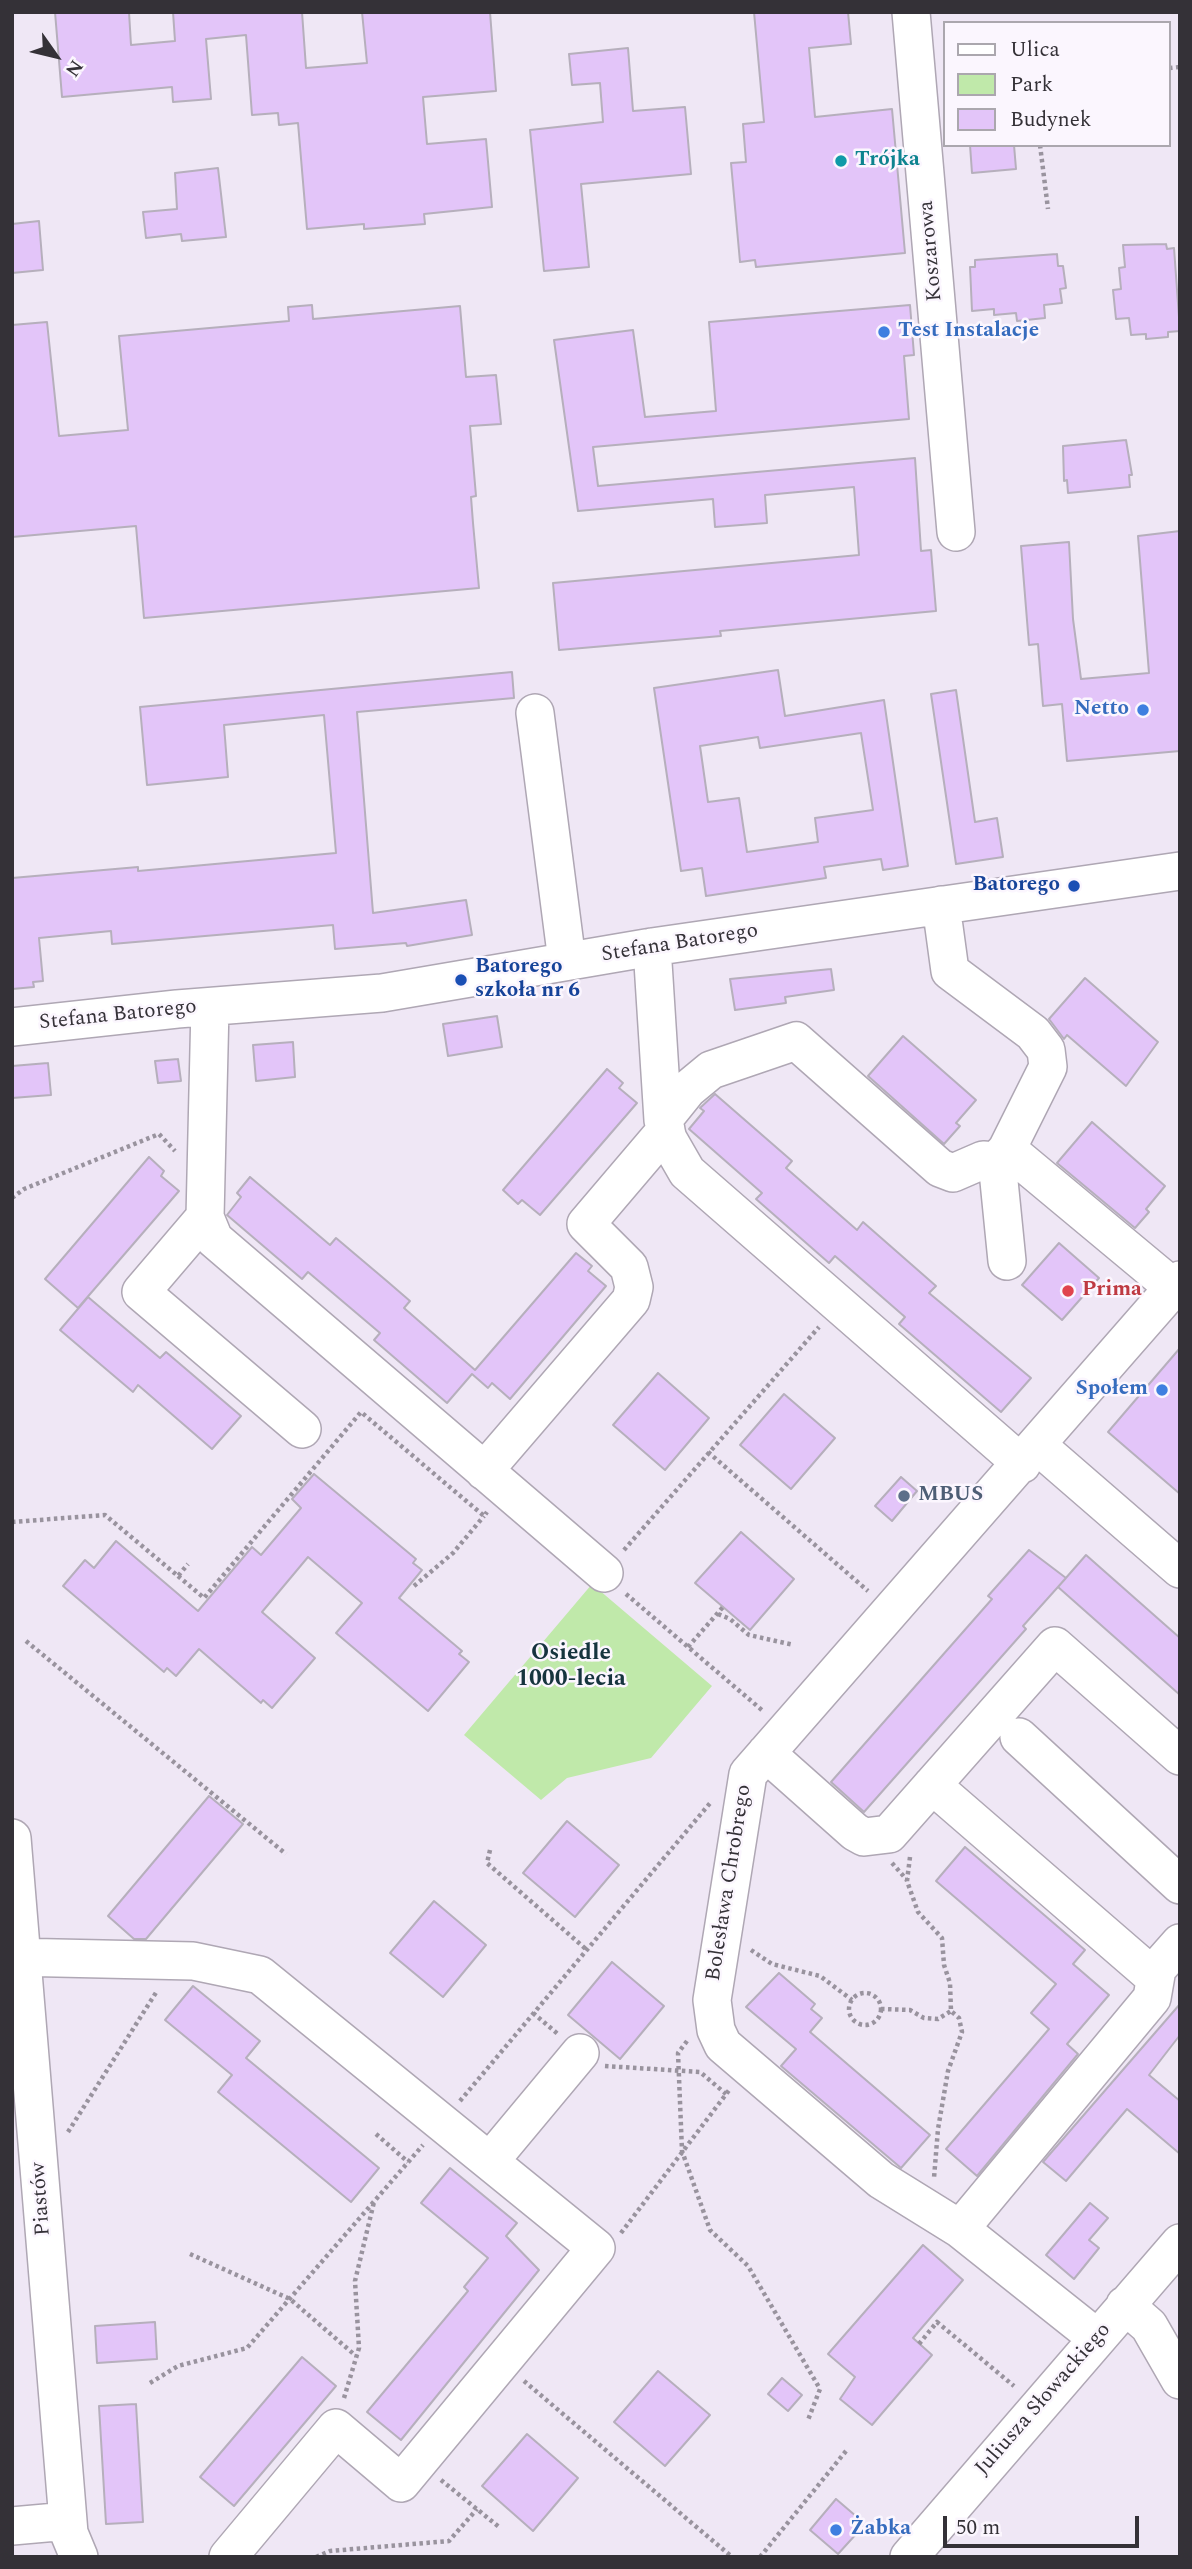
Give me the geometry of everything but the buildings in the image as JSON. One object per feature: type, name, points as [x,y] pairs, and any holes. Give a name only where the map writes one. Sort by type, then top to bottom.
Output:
[{"type":"street","name":"Koszarowa","points":[[911,12],[957,532]]},
{"type":"street","points":[[535,713],[567,961]]},
{"type":"street","name":"Stefana Batorego","points":[[12,1027],[382,993],[652,947],[1180,871]]},
{"type":"street","points":[[941,905],[950,971],[1033,1033],[1046,1051],[1048,1067],[1002,1155],[1007,1261]]},
{"type":"street","points":[[652,947],[664,1125],[679,1160],[699,1185],[838,1305],[1180,1569]]},
{"type":"street","points":[[210,1007],[206,1201],[209,1230],[223,1247],[491,1493],[604,1573]]},
{"type":"street","points":[[491,1493],[631,1300],[634,1287],[629,1267],[586,1224],[664,1125],[688,1089],[710,1070],[796,1041],[940,1168],[953,1173],[1002,1155]]},
{"type":"street","points":[[1002,1155],[1177,1284],[767,1753],[864,1837],[889,1834],[1055,1646],[1180,1756]]},
{"type":"street","points":[[206,1201],[141,1292],[302,1429]]},
{"type":"street","points":[[1018,1737],[1180,1885]]},
{"type":"street","name":"Bolesława Chrobrego","points":[[767,1753],[712,2000],[716,2030],[737,2080],[881,2180],[960,2229],[1097,2338]]},
{"type":"street","points":[[932,1785],[1155,1978]]},
{"type":"street","name":"Piastów","points":[[12,1838],[18,1957],[69,2533],[79,2557]]},
{"type":"street","points":[[960,2229],[1152,1998],[1157,1969],[1180,1943]]},
{"type":"street","points":[[18,1957],[193,1961],[260,1975],[596,2248],[401,2483],[336,2428],[228,2557]]},
{"type":"street","points":[[490,2161],[580,2053]]},
{"type":"street","name":"Juliusza Słowackiego","points":[[909,2557],[1180,2243]]},
{"type":"street","points":[[1125,2305],[1149,2326],[1180,2380]]},
{"type":"street","points":[[12,2526],[68,2521]]},
{"type":"path","points":[[1040,147],[1048,209]]},
{"type":"path","points":[[12,1198],[24,1189],[159,1134],[206,1201]]},
{"type":"path","points":[[150,2383],[178,2366],[247,2348],[442,2122],[713,1799],[767,1753],[688,1647],[604,1573],[838,1305]]},
{"type":"path","points":[[12,1522],[105,1515],[204,1598],[361,1412],[491,1493],[453,1553],[414,1586]]},
{"type":"path","points":[[708,1452],[892,1611]]},
{"type":"path","points":[[178,1576],[188,1564]]},
{"type":"path","points":[[688,1647],[723,1607]]},
{"type":"path","points":[[718,1614],[730,1619],[749,1635],[794,1644]]},
{"type":"path","points":[[26,1641],[286,1854]]},
{"type":"path","points":[[490,1850],[487,1863],[587,1950]]},
{"type":"path","points":[[907,1881],[918,1912],[942,1938],[950,1983],[951,2011],[959,2018],[962,2032],[948,2071],[928,2210]]},
{"type":"path","points":[[742,1944],[772,1964],[820,1976],[852,2000]]},
{"type":"path","points":[[62,2139],[159,1987]]},
{"type":"path","points":[[860,1994],[870,1994],[878,1999],[881,2009],[873,2022],[858,2023],[850,2015],[852,2000],[860,1994]]},
{"type":"path","points":[[881,2009],[910,2010],[924,2018],[938,2019],[951,2011]]},
{"type":"path","points":[[691,2034],[678,2053],[682,2151],[710,2230],[748,2266],[820,2389],[808,2420]]},
{"type":"path","points":[[580,2053],[596,2066],[700,2072],[737,2080],[615,2240],[596,2248]]},
{"type":"path","points":[[376,2134],[408,2162]]},
{"type":"path","points":[[336,2428],[356,2356],[355,2281],[374,2201]]},
{"type":"path","points":[[190,2254],[290,2299],[356,2356]]},
{"type":"path","points":[[919,2344],[937,2322],[1014,2386]]},
{"type":"path","points":[[502,2361],[732,2557]]},
{"type":"path","points":[[760,2557],[846,2451]]},
{"type":"path","points":[[419,2461],[499,2527]]},
{"type":"path","points":[[316,2557],[330,2551],[449,2541],[477,2509]]},
{"type":"green space","points":[[592,1584],[712,1686],[651,1758],[567,1778],[541,1800],[464,1735]]},
{"type":"place","name":"Trójka","points":[[841,161]]},
{"type":"place","name":"Test Instalacje","points":[[884,332]]},
{"type":"place","name":"Netto","points":[[1143,710]]},
{"type":"place","name":"Batorego","points":[[1074,886]]},
{"type":"place","name":"Batorego szkoła nr 6","points":[[461,980]]},
{"type":"place","name":"Prima","points":[[1068,1291]]},
{"type":"place","name":"Społem","points":[[1162,1390]]},
{"type":"place","name":"MBUS","points":[[904,1496]]},
{"type":"place","name":"Żabka","points":[[836,2530]]},
{"type":"district","name":"Osiedle 1000-lecia","points":[[571,1667]]}]
